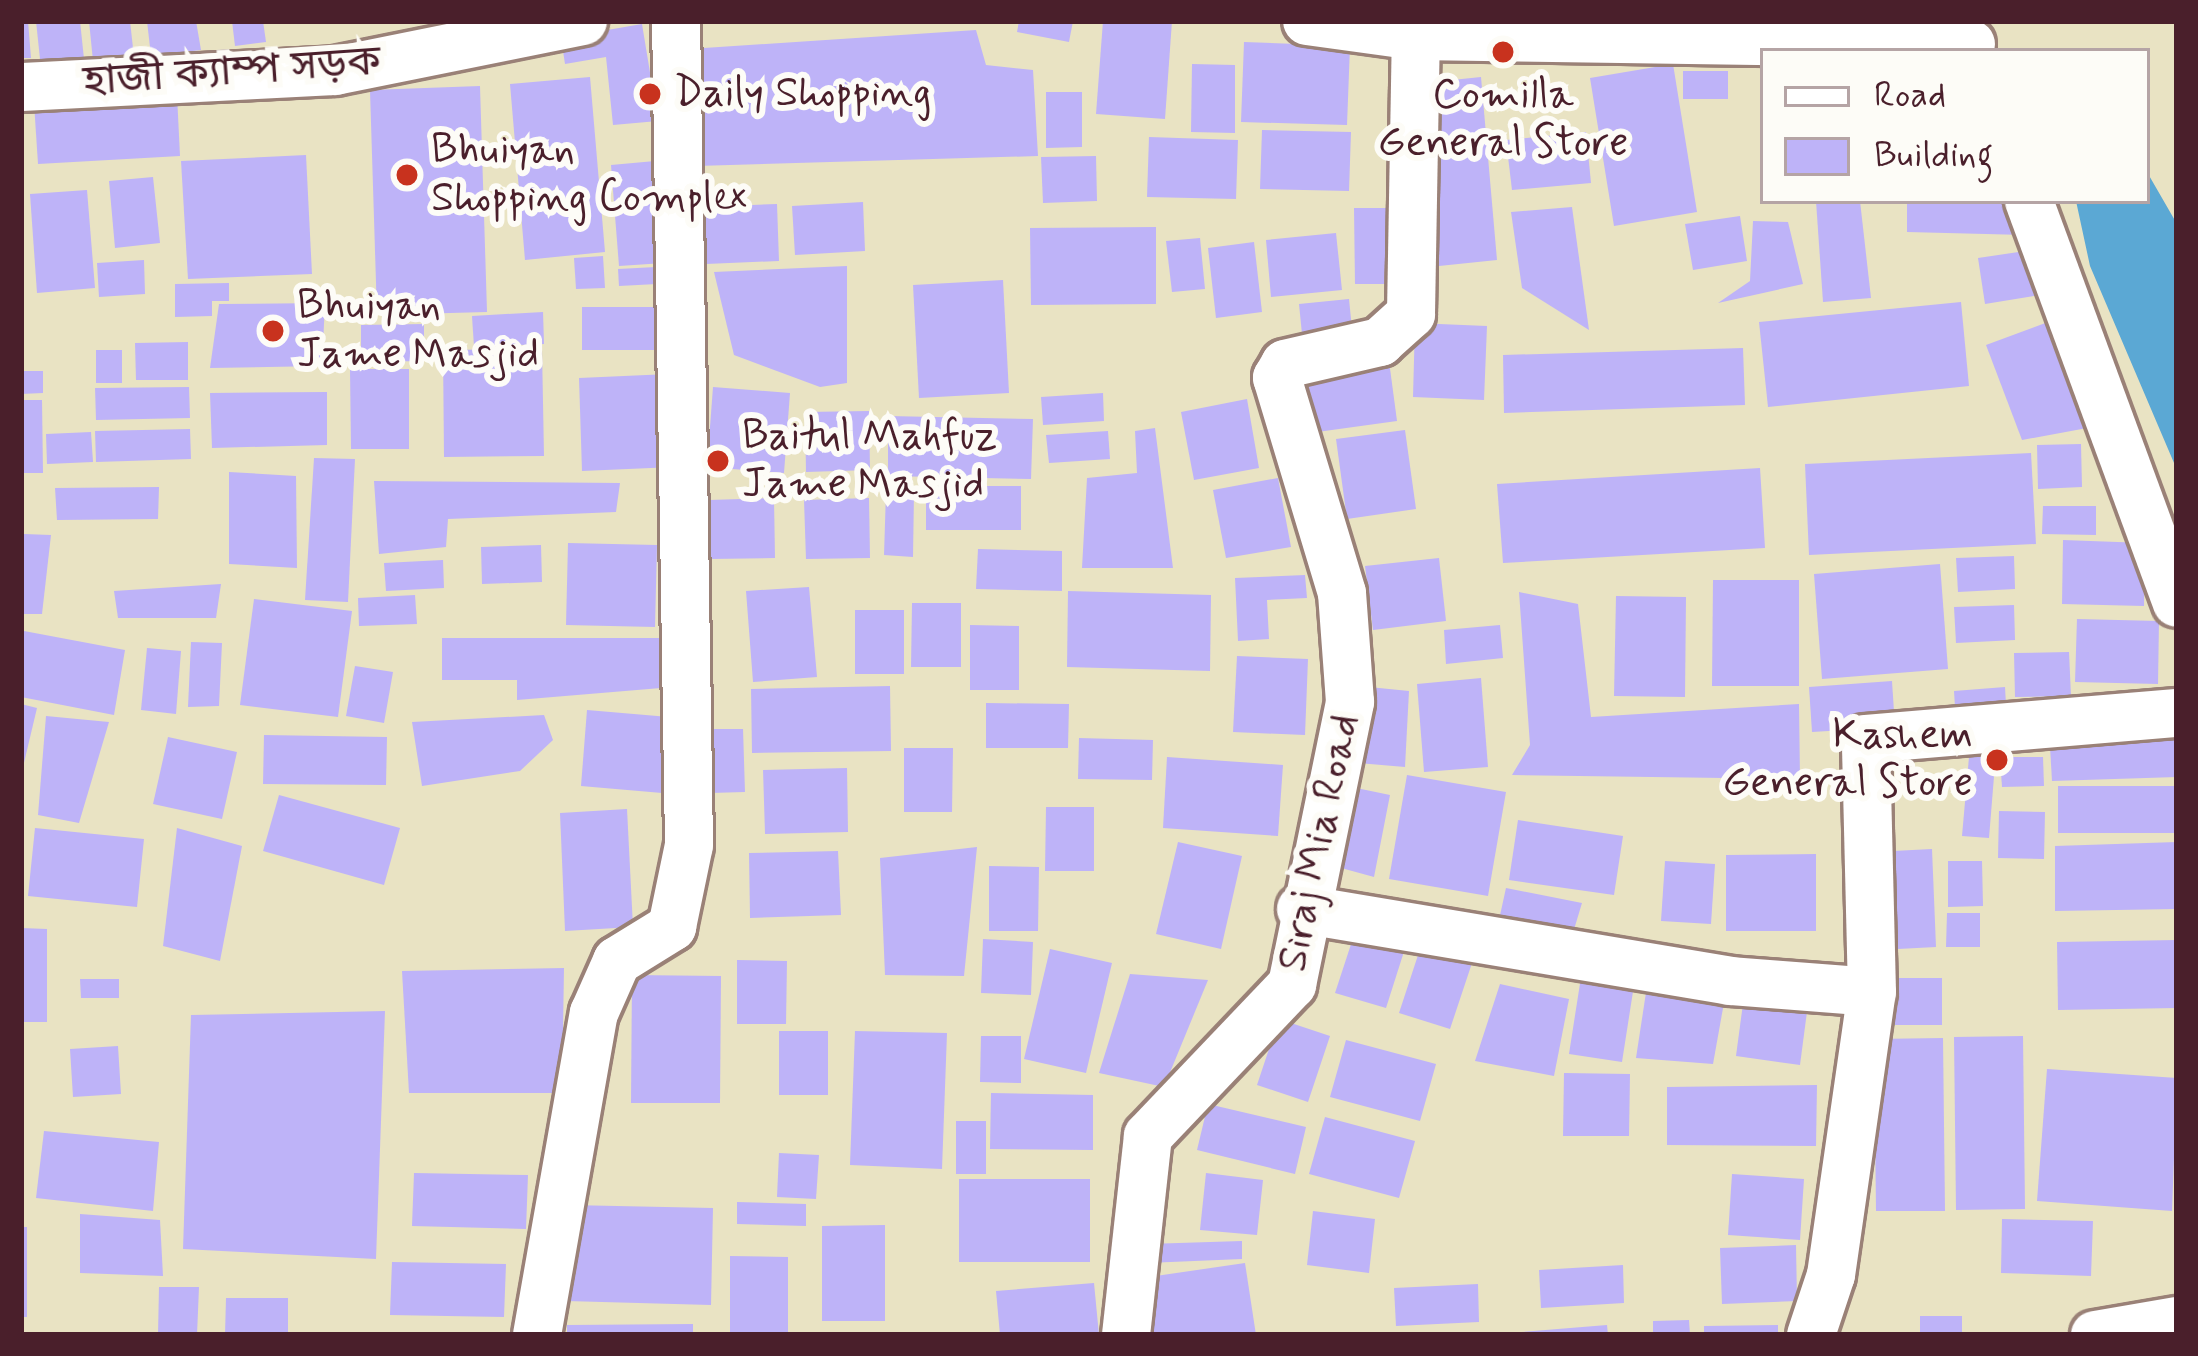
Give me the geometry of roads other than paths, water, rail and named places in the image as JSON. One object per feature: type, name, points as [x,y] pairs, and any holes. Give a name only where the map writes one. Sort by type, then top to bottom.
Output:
[{"type":"street","name":"হাজী ক্যাম্প সড়ক","points":[[21,87],[335,70],[584,21]]},
{"type":"street","points":[[537,1335],[594,1013],[616,961],[672,927],[689,845],[676,21]]},
{"type":"street","points":[[1307,21],[1416,36],[1968,39]]},
{"type":"street","name":"Siraj Mia Road","points":[[1126,1335],[1148,1136],[1282,1002],[1350,702],[1342,593],[1277,378],[1285,364],[1380,342],[1411,314],[1416,36]]},
{"type":"street","points":[[2030,204],[2177,602]]},
{"type":"street","points":[[1811,1335],[1832,1275],[1872,992],[1866,739],[2177,712]]},
{"type":"street","points":[[1301,908],[1730,981],[1872,992]]},
{"type":"street","points":[[2095,1335],[2177,1321]]},
{"type":"water","points":[[2150,177],[2177,224],[2177,470],[2090,266],[2077,204],[2150,204]]},
{"type":"place","name":"Comilla General Store","points":[[1503,52]]},
{"type":"place","name":"Daily Shopping","points":[[650,94]]},
{"type":"place","name":"Bhuiyan Shopping Complex","points":[[407,175]]},
{"type":"place","name":"Bhuiyan Jame Masjid","points":[[273,331]]},
{"type":"place","name":"Baitul Mahfuz Jame Masjid","points":[[718,461]]},
{"type":"place","name":"Kashem General Store","points":[[1997,760]]}]
